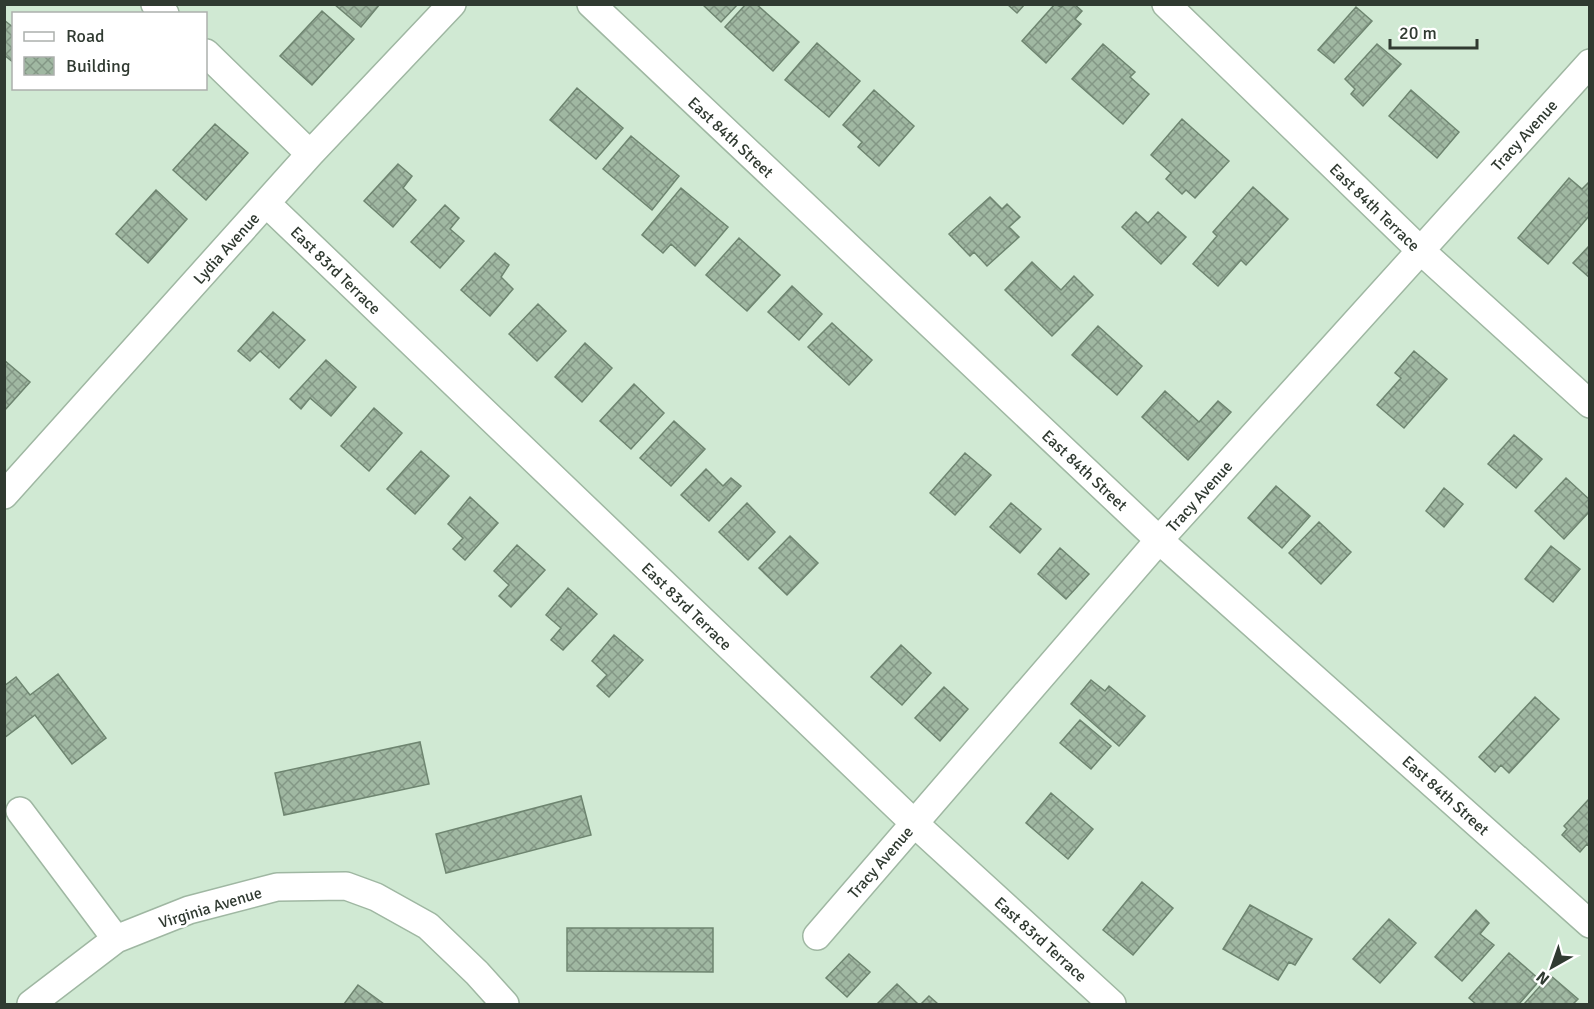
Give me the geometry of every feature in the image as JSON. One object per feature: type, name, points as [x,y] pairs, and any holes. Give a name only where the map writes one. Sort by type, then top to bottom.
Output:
[{"type":"street","name":"Lydia Avenue","points":[[4,495],[310,154],[452,4]]},
{"type":"street","name":"East 84th Street","points":[[591,4],[1159,540],[1590,924]]},
{"type":"street","name":"East 84th Terrace","points":[[1166,4],[1420,250],[1590,404]]},
{"type":"street","points":[[207,54],[310,154]]},
{"type":"street","name":"Tracy Avenue","points":[[817,936],[1159,540],[1590,63]]},
{"type":"street","name":"East 83rd Terrace","points":[[266,203],[914,823],[1112,1005]]},
{"type":"street","points":[[20,811],[117,939]]},
{"type":"street","name":"Virginia Avenue","points":[[31,1005],[117,939],[189,910],[276,887],[346,886],[376,897],[428,926],[505,1005]]},
{"type":"building","points":[[334,4],[380,4],[361,27]]},
{"type":"building","points":[[702,4],[738,4],[721,22]]},
{"type":"building","points":[[746,4],[756,4],[799,42],[773,71],[725,27]]},
{"type":"building","points":[[1007,4],[1025,4],[1017,13]]},
{"type":"building","points":[[1055,4],[1061,7],[1064,4],[1074,4],[1082,11],[1075,19],[1081,24],[1046,63],[1022,41]]},
{"type":"building","points":[[1356,7],[1372,21],[1334,63],[1318,50]]},
{"type":"building","points":[[322,11],[354,39],[312,85],[280,56]]},
{"type":"building","points":[[4,20],[12,26],[12,61],[4,55]]},
{"type":"building","points":[[817,43],[860,81],[829,117],[785,80]]},
{"type":"building","points":[[1103,44],[1135,72],[1130,77],[1149,94],[1123,124],[1072,79]]},
{"type":"building","points":[[1377,44],[1401,64],[1363,106],[1351,94],[1355,89],[1345,79]]},
{"type":"building","points":[[577,88],[623,128],[596,159],[550,120]]},
{"type":"building","points":[[874,90],[914,126],[879,166],[858,147],[862,142],[843,125]]},
{"type":"building","points":[[1411,90],[1459,132],[1437,158],[1389,116]]},
{"type":"building","points":[[1182,119],[1229,161],[1195,198],[1186,190],[1182,194],[1166,179],[1171,173],[1151,155]]},
{"type":"building","points":[[215,124],[248,153],[206,200],[173,170]]},
{"type":"building","points":[[631,136],[679,176],[652,210],[603,169]]},
{"type":"building","points":[[398,164],[412,176],[403,188],[416,200],[393,227],[364,201]]},
{"type":"building","points":[[1569,178],[1582,189],[1590,181],[1590,215],[1548,264],[1518,238]]},
{"type":"building","points":[[1253,187],[1288,219],[1246,265],[1241,260],[1218,286],[1193,264],[1217,236],[1213,232]]},
{"type":"building","points":[[681,188],[728,227],[695,266],[671,244],[663,253],[642,235]]},
{"type":"building","points":[[156,190],[187,219],[148,263],[116,234]]},
{"type":"building","points":[[990,197],[1002,209],[1007,204],[1020,217],[1009,227],[1019,237],[987,266],[974,252],[970,256],[949,234]]},
{"type":"building","points":[[445,205],[459,218],[450,229],[464,241],[440,268],[411,242]]},
{"type":"building","points":[[1136,212],[1148,223],[1158,212],[1186,237],[1161,264],[1122,227]]},
{"type":"building","points":[[739,238],[780,275],[747,311],[706,275]]},
{"type":"building","points":[[1590,245],[1590,278],[1573,263]]},
{"type":"building","points":[[495,253],[509,265],[501,277],[513,289],[490,316],[461,290]]},
{"type":"building","points":[[1032,262],[1061,290],[1074,276],[1093,295],[1052,336],[1005,290]]},
{"type":"building","points":[[792,286],[822,314],[799,340],[768,312]]},
{"type":"building","points":[[538,304],[566,331],[537,361],[509,334]]},
{"type":"building","points":[[273,312],[305,340],[279,368],[260,351],[250,361],[238,351]]},
{"type":"building","points":[[832,323],[872,360],[849,385],[808,347]]},
{"type":"building","points":[[1098,326],[1142,366],[1117,395],[1072,355]]},
{"type":"building","points":[[585,343],[612,368],[582,402],[555,377]]},
{"type":"building","points":[[1414,351],[1447,379],[1404,428],[1377,405],[1401,378],[1395,373]]},
{"type":"building","points":[[4,360],[30,382],[4,411]]},
{"type":"building","points":[[326,360],[356,387],[331,416],[310,398],[301,409],[290,399]]},
{"type":"building","points":[[634,384],[664,413],[631,449],[600,421]]},
{"type":"building","points":[[1165,391],[1199,422],[1218,401],[1231,412],[1188,460],[1142,417]]},
{"type":"building","points":[[374,408],[402,433],[369,471],[341,446]]},
{"type":"building","points":[[674,421],[705,449],[671,486],[640,458]]},
{"type":"building","points":[[1514,435],[1542,459],[1516,488],[1488,464]]},
{"type":"building","points":[[421,451],[449,476],[415,514],[387,489]]},
{"type":"building","points":[[965,453],[991,475],[955,515],[930,493]]},
{"type":"building","points":[[706,469],[723,486],[731,478],[741,486],[709,521],[681,495]]},
{"type":"building","points":[[1566,478],[1590,500],[1590,511],[1564,539],[1535,511]]},
{"type":"building","points":[[1276,486],[1310,516],[1282,548],[1248,518]]},
{"type":"building","points":[[1444,488],[1463,504],[1444,527],[1426,511]]},
{"type":"building","points":[[470,497],[498,523],[465,560],[453,549],[463,538],[448,524]]},
{"type":"building","points":[[747,503],[775,532],[748,560],[719,532]]},
{"type":"building","points":[[1011,503],[1041,529],[1020,553],[990,527]]},
{"type":"building","points":[[1319,522],[1351,552],[1321,584],[1289,553]]},
{"type":"building","points":[[790,536],[818,563],[787,595],[759,568]]},
{"type":"building","points":[[517,545],[545,570],[511,607],[499,596],[509,585],[494,571]]},
{"type":"building","points":[[1551,546],[1580,569],[1553,602],[1525,579]]},
{"type":"building","points":[[1060,548],[1089,574],[1066,599],[1038,574]]},
{"type":"building","points":[[568,588],[597,614],[563,650],[551,640],[561,628],[546,615]]},
{"type":"building","points":[[614,635],[643,660],[609,697],[597,686],[607,675],[592,661]]},
{"type":"building","points":[[901,645],[931,673],[902,705],[871,677]]},
{"type":"building","points":[[58,674],[106,738],[72,764],[35,715],[4,738],[4,686],[16,677],[30,695]]},
{"type":"building","points":[[1091,680],[1105,691],[1109,686],[1145,716],[1119,746],[1071,704]]},
{"type":"building","points":[[944,687],[968,709],[940,741],[915,718]]},
{"type":"building","points":[[1535,697],[1559,719],[1509,773],[1501,765],[1495,772],[1479,757]]},
{"type":"building","points":[[1080,720],[1111,746],[1091,769],[1060,743]]},
{"type":"building","points":[[420,742],[429,784],[284,815],[275,773]]},
{"type":"building","points":[[1051,793],[1093,829],[1068,859],[1026,823]]},
{"type":"building","points":[[581,796],[591,835],[446,873],[436,834]]},
{"type":"building","points":[[1590,798],[1590,847],[1587,844],[1580,852],[1562,835],[1567,829],[1564,826]]},
{"type":"building","points":[[1142,882],[1173,908],[1133,955],[1103,930]]},
{"type":"building","points":[[1250,905],[1312,939],[1295,965],[1289,962],[1278,980],[1223,949]]},
{"type":"building","points":[[1476,910],[1489,923],[1480,934],[1494,945],[1462,981],[1435,957]]},
{"type":"building","points":[[1389,919],[1416,943],[1380,983],[1353,959]]},
{"type":"building","points":[[567,928],[713,928],[713,972],[567,971]]},
{"type":"building","points":[[1509,953],[1540,980],[1519,1004],[1476,1004],[1469,998]]},
{"type":"building","points":[[849,954],[870,972],[847,997],[826,978]]},
{"type":"building","points":[[1550,975],[1578,999],[1573,1004],[1524,1004]]},
{"type":"building","points":[[897,984],[918,1004],[877,1004]]},
{"type":"building","points":[[358,985],[384,1004],[344,1004]]},
{"type":"building","points":[[929,996],[938,1004],[921,1004]]}]
